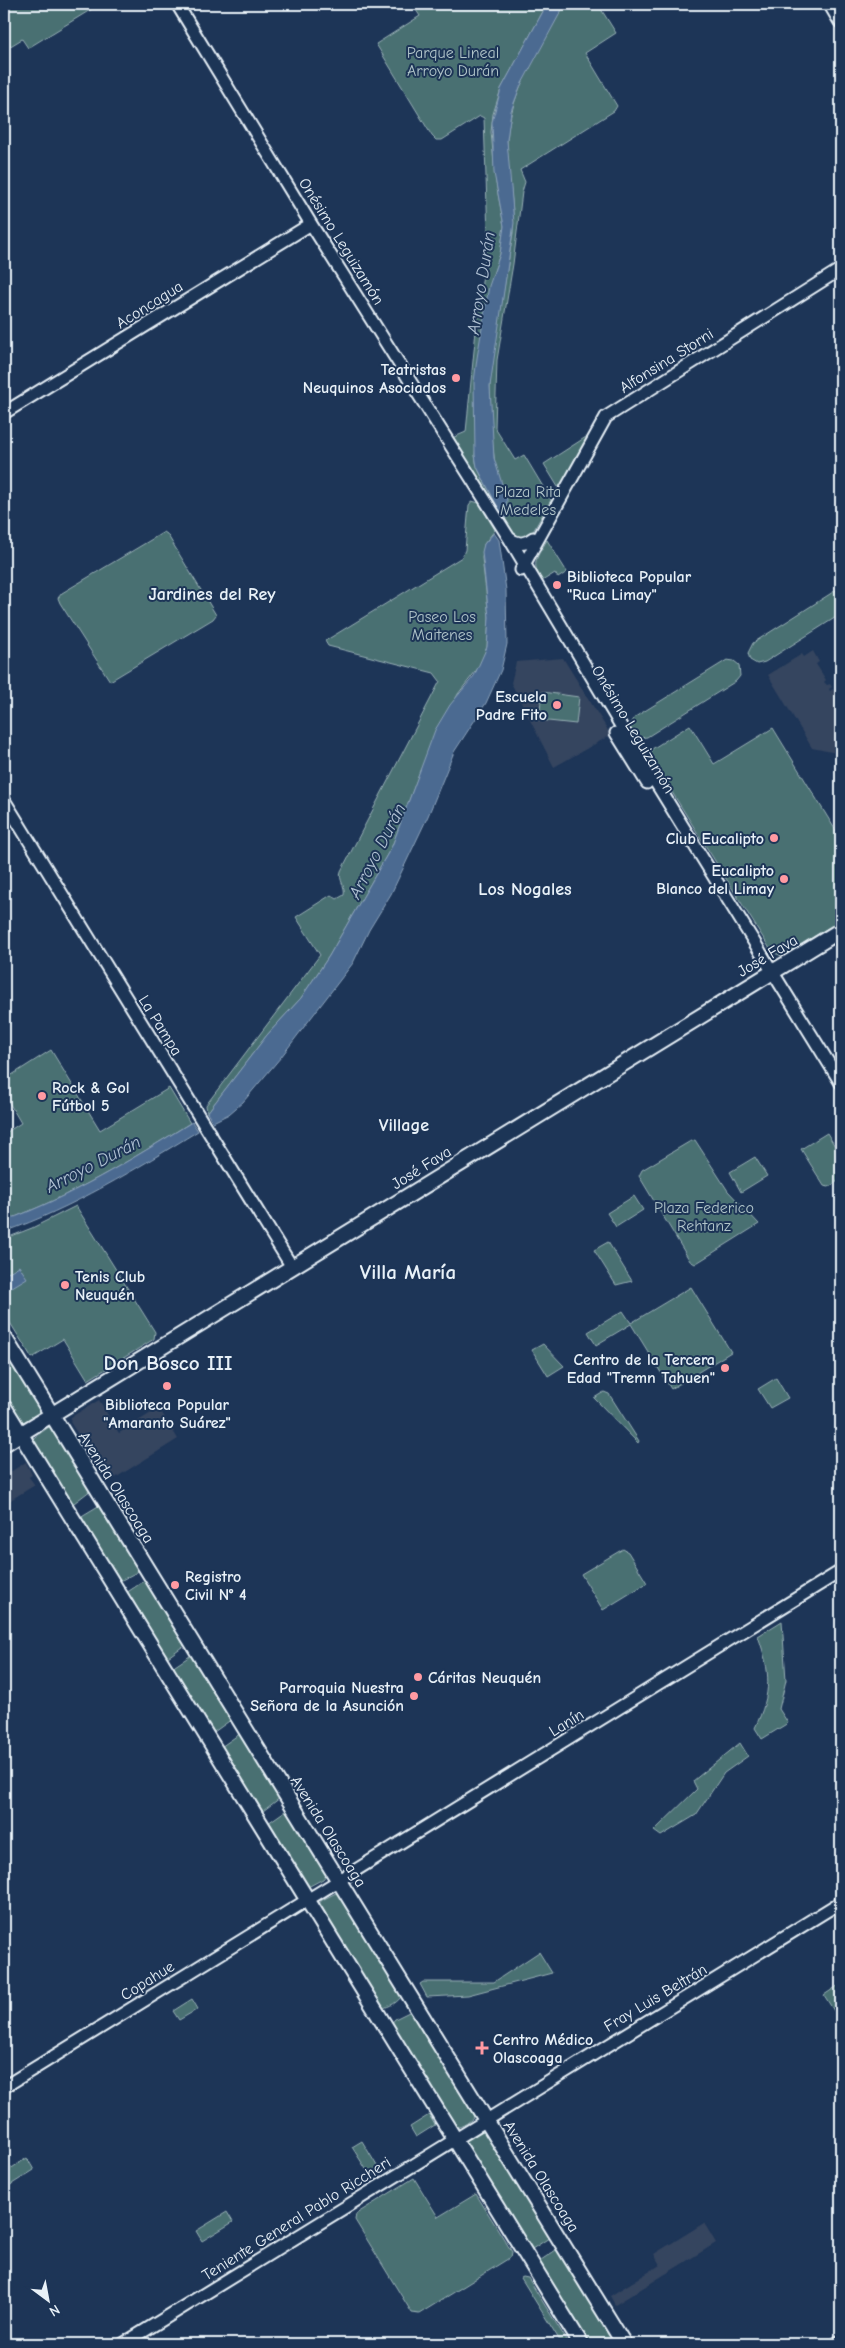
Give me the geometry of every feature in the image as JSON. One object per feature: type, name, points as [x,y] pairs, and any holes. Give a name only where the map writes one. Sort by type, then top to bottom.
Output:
[{"type":"main road","points":[[830,4],[841,21]]},
{"type":"main road","name":"José Fava","points":[[4,1444],[841,930]]},
{"type":"main road","name":"Avenida Olascoaga","points":[[4,1337],[624,2344]]},
{"type":"main road","points":[[4,1407],[581,2344]]},
{"type":"street","name":"Onésimo Leguizamón","points":[[177,4],[311,224],[480,495],[509,538],[520,565]]},
{"type":"street","name":"Aconcagua","points":[[4,413],[311,224]]},
{"type":"street","name":"Alfonsina Storni","points":[[520,565],[606,417],[841,269]]},
{"type":"street","name":"Onésimo Leguizamón","points":[[480,495],[633,760],[758,959],[772,972],[841,1083]]},
{"type":"street","name":"Alfonsina Storni","points":[[520,565],[533,538],[549,517]]},
{"type":"street","points":[[509,538],[519,544],[533,538]]},
{"type":"street","name":"La Pampa","points":[[4,800],[292,1267]]},
{"type":"street","name":"Lanín","points":[[308,1900],[841,1571]]},
{"type":"street","name":"Copahue","points":[[4,2087],[308,1900]]},
{"type":"street","name":"Fray Luis Beltrán","points":[[486,2119],[841,1902]]},
{"type":"street","name":"Teniente General Pablo Riccheri","points":[[123,2344],[486,2119]]},
{"type":"shaded area","points":[[547,4],[565,4],[520,87],[511,111],[507,140],[514,223],[490,386],[494,458],[507,500],[505,521],[477,467],[475,455],[474,382],[477,358],[489,286],[500,254],[504,226],[494,173],[492,122],[501,89]]},
{"type":"shaded area","points":[[494,533],[499,540],[506,590],[507,644],[501,670],[486,703],[454,752],[428,816],[391,894],[369,930],[353,963],[281,1057],[243,1102],[229,1114],[213,1122],[207,1113],[267,1035],[301,998],[329,956],[392,846],[435,730],[450,705],[474,676],[487,647],[489,617],[482,552],[484,544]]},
{"type":"shaded area","points":[[813,651],[819,662],[816,664],[826,680],[824,682],[827,685],[830,684],[832,687],[829,689],[830,691],[833,689],[841,699],[841,754],[812,748],[768,675],[802,654],[804,657]]},
{"type":"shaded area","name":"Escuela Padre Fito","points":[[563,658],[611,735],[554,767],[511,683],[516,662]]},
{"type":"shaded area","points":[[192,1122],[198,1131],[128,1173],[79,1200],[4,1232],[4,1221],[77,1189]]},
{"type":"shaded area","points":[[19,1266],[27,1278],[4,1292],[4,1275]]},
{"type":"shaded area","points":[[99,1400],[119,1433],[159,1408],[178,1439],[112,1480],[106,1478],[70,1422],[71,1417]]},
{"type":"shaded area","points":[[26,1462],[32,1475],[29,1477],[35,1485],[9,1501],[4,1492],[4,1476]]},
{"type":"shaded area","points":[[704,2223],[716,2243],[615,2305],[610,2296],[660,2265],[654,2254]]},
{"type":"green space","points":[[4,4],[100,4],[28,48],[22,39],[4,50]]},
{"type":"green space","name":"Parque Lineal Arroyo Durán","points":[[412,4],[547,4],[501,89],[493,114],[491,132],[496,183],[504,226],[500,254],[492,277],[475,455],[478,470],[499,512],[452,438],[466,432],[477,320],[488,236],[484,118],[480,116],[442,140],[436,140],[432,136],[376,44],[420,16]]},
{"type":"green space","name":"Parque Lineal Arroyo Durán","points":[[565,4],[603,4],[599,6],[616,33],[585,53],[617,106],[614,111],[520,170],[525,182],[497,360],[495,428],[515,460],[524,455],[551,500],[531,535],[519,541],[504,523],[506,514],[505,497],[494,456],[490,416],[490,375],[513,233],[507,141],[509,122],[520,87]]},
{"type":"green space","name":"Plaza Rita Medeles","points":[[586,437],[588,439],[561,487],[558,487],[544,464]]},
{"type":"green space","name":"Paseo Los Maitenes","points":[[472,501],[479,503],[495,530],[484,544],[482,558],[489,617],[487,647],[479,667],[458,694],[420,771],[392,846],[329,956],[301,998],[267,1035],[207,1113],[206,1105],[320,955],[296,917],[331,895],[337,899],[344,895],[340,877],[341,871],[440,681],[434,673],[328,646],[325,641],[462,557],[465,550],[469,505]]},
{"type":"green space","points":[[164,532],[216,615],[213,619],[110,681],[58,598],[62,593]]},
{"type":"green space","points":[[547,540],[567,572],[558,578],[555,573],[542,581],[536,569],[536,560]]},
{"type":"green space","points":[[841,587],[841,614],[765,662],[757,664],[750,660],[748,653],[753,643]]},
{"type":"green space","points":[[727,660],[734,661],[739,665],[740,676],[736,681],[647,737],[639,738],[632,735],[629,728],[635,717]]},
{"type":"green space","points":[[542,692],[579,697],[576,724],[539,720]]},
{"type":"green space","name":"Eucalipto Blanco del Limay","points":[[690,725],[714,764],[773,728],[841,839],[841,920],[782,956],[772,952],[650,757],[652,749]]},
{"type":"green space","points":[[51,1050],[100,1130],[169,1088],[190,1123],[123,1164],[76,1189],[53,1201],[4,1221],[4,1134],[21,1123],[4,1094],[4,1080]]},
{"type":"green space","points":[[827,1133],[841,1156],[841,1179],[829,1187],[824,1186],[801,1149]]},
{"type":"green space","name":"Plaza Federico Rehtanz","points":[[695,1140],[728,1191],[759,1224],[695,1264],[690,1261],[639,1176],[642,1170]]},
{"type":"green space","points":[[755,1157],[767,1176],[741,1192],[730,1172]]},
{"type":"green space","points":[[634,1196],[643,1210],[616,1227],[607,1213]]},
{"type":"green space","name":"Tenis Club Neuquén","points":[[76,1206],[155,1332],[154,1339],[88,1380],[63,1339],[32,1358],[4,1313],[4,1239],[32,1228]]},
{"type":"green space","points":[[608,1242],[632,1281],[616,1285],[594,1250]]},
{"type":"green space","points":[[691,1287],[731,1352],[671,1389],[631,1324],[596,1345],[588,1332],[623,1311],[631,1323]]},
{"type":"green space","points":[[543,1344],[564,1366],[548,1376],[532,1350]]},
{"type":"green space","points":[[4,1348],[43,1410],[27,1421],[20,1422],[6,1397],[4,1388]]},
{"type":"green space","points":[[776,1378],[788,1398],[770,1408],[758,1389]]},
{"type":"green space","points":[[604,1392],[609,1394],[639,1441],[638,1443],[594,1398]]},
{"type":"green space","points":[[49,1427],[53,1427],[91,1490],[71,1504],[32,1439]]},
{"type":"green space","points":[[100,1505],[140,1569],[118,1582],[80,1517]]},
{"type":"green space","points":[[623,1549],[628,1552],[647,1583],[603,1610],[581,1574]]},
{"type":"green space","points":[[146,1581],[186,1644],[166,1658],[126,1593]]},
{"type":"green space","points":[[782,1621],[786,1680],[779,1709],[788,1723],[762,1739],[755,1728],[761,1715],[768,1682],[765,1661],[758,1636]]},
{"type":"green space","points":[[190,1656],[194,1656],[232,1719],[212,1733],[172,1668]]},
{"type":"green space","points":[[238,1735],[242,1735],[280,1798],[261,1812],[221,1747]]},
{"type":"green space","points":[[740,1743],[748,1756],[724,1773],[696,1815],[661,1836],[654,1831],[697,1789],[693,1781]]},
{"type":"green space","points":[[285,1811],[289,1811],[327,1874],[323,1879],[306,1888],[268,1823]]},
{"type":"green space","points":[[338,1892],[402,1995],[399,2000],[391,2005],[382,2008],[318,1905],[322,1900]]},
{"type":"green space","points":[[539,1952],[552,1973],[468,1995],[427,1997],[420,1984],[423,1982],[494,1982]]},
{"type":"green space","points":[[839,1985],[841,1988],[841,2022],[824,1995]]},
{"type":"green space","points":[[192,1999],[198,2009],[179,2020],[173,2011]]},
{"type":"green space","points":[[411,2011],[475,2115],[461,2126],[455,2128],[391,2024],[395,2019]]},
{"type":"green space","points":[[429,2115],[435,2125],[416,2137],[410,2127]]},
{"type":"green space","points":[[484,2129],[551,2235],[532,2249],[529,2250],[463,2141]]},
{"type":"green space","points":[[362,2141],[380,2171],[371,2177],[352,2147]]},
{"type":"green space","points":[[27,2158],[34,2170],[4,2189],[4,2173]]},
{"type":"green space","points":[[414,2178],[438,2217],[476,2194],[512,2252],[511,2257],[419,2314],[412,2313],[355,2220],[356,2214]]},
{"type":"green space","points":[[227,2212],[233,2222],[202,2241],[196,2231]]},
{"type":"green space","points":[[558,2250],[620,2344],[585,2344],[538,2262]]},
{"type":"green space","points":[[521,2278],[528,2278],[569,2344],[562,2344]]},
{"type":"place","name":"Teatristas Neuquinos Asociados","points":[[456,378]]},
{"type":"place","name":"Biblioteca Popular \"Ruca Limay\"","points":[[557,585]]},
{"type":"place","name":"Escuela Padre Fito","points":[[557,705]]},
{"type":"place","name":"Club Eucalipto","points":[[774,838]]},
{"type":"place","name":"Eucalipto Blanco del Limay","points":[[784,879]]},
{"type":"place","name":"Rock & Gol Fútbol 5","points":[[42,1096]]},
{"type":"place","name":"Tenis Club Neuquén","points":[[65,1285]]},
{"type":"place","name":"Centro de la Tercera Edad \"Tremn Tahuen\"","points":[[725,1368]]},
{"type":"place","name":"Biblioteca Popular \"Amaranto Suárez\"","points":[[167,1386]]},
{"type":"place","name":"Registro Civil N° 4","points":[[175,1585]]},
{"type":"place","name":"Cáritas Neuquén","points":[[418,1677]]},
{"type":"place","name":"Parroquia Nuestra Señora de la Asunción","points":[[414,1696]]},
{"type":"place","name":"Centro Médico Olascoaga","points":[[482,2048]]},
{"type":"district","name":"Jardines del Rey","points":[[212,594]]},
{"type":"district","name":"Los Nogales","points":[[525,889]]},
{"type":"district","name":"Village","points":[[404,1125]]},
{"type":"district","name":"Villa María","points":[[408,1272]]},
{"type":"district","name":"Don Bosco III","points":[[168,1363]]},
{"type":"water label","name":"Arroyo Durán","points":[[481,283]]},
{"type":"water label","name":"Arroyo Durán","points":[[377,851]]},
{"type":"water label","name":"Arroyo Durán","points":[[93,1164]]}]
